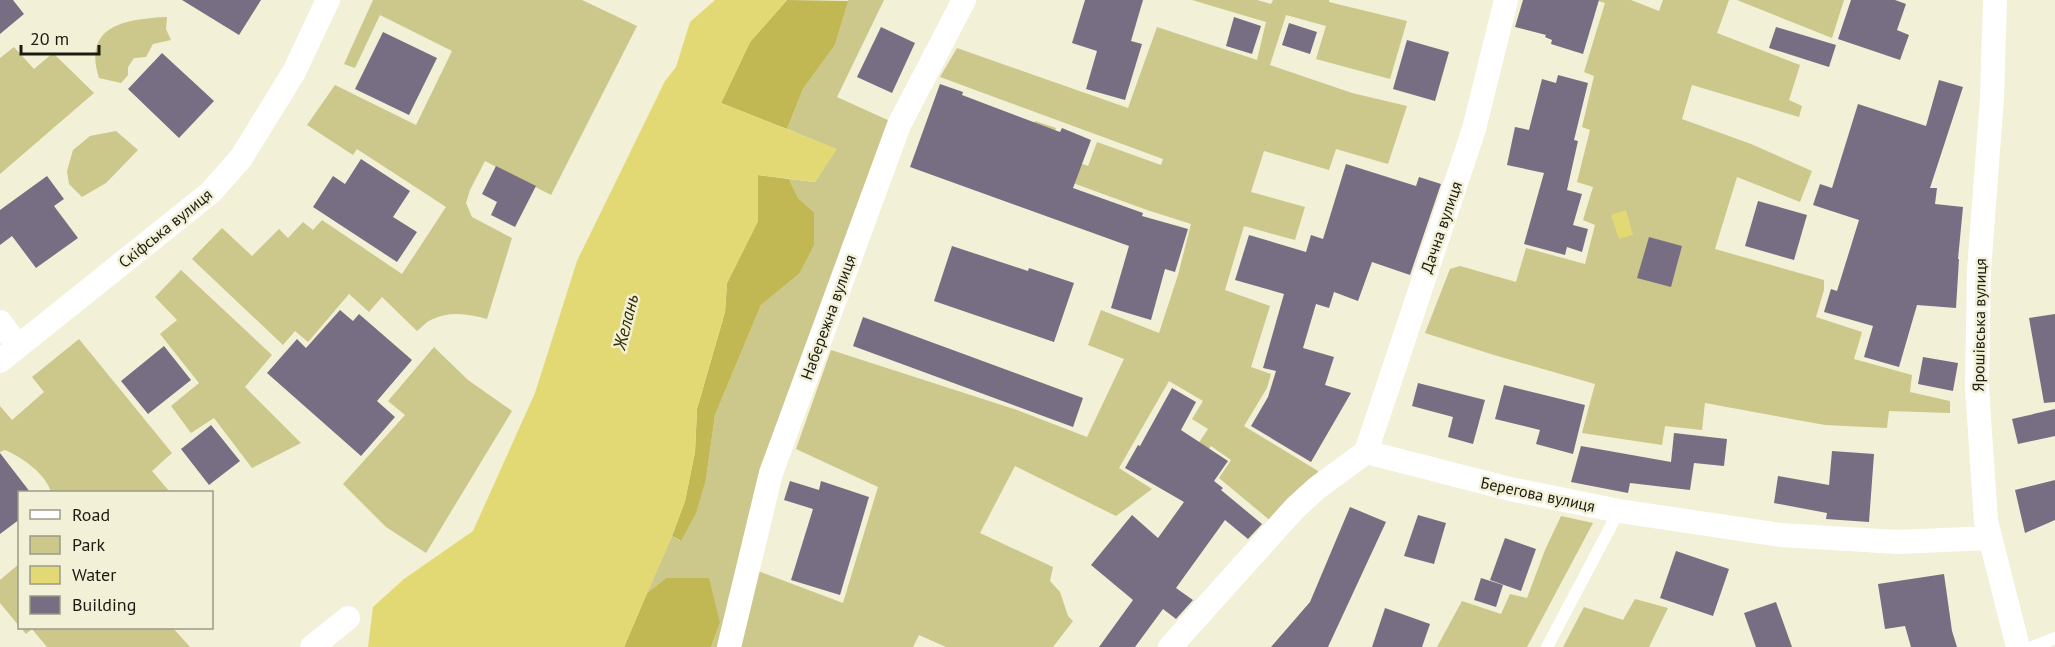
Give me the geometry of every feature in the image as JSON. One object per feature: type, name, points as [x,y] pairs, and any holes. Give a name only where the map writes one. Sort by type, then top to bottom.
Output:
[{"type":"street","name":"Скіфська вулиця","points":[[9,353],[211,192],[241,158],[268,116],[294,72],[328,0]]},
{"type":"street","name":"Набережна вулиця","points":[[729,647],[771,473],[899,125],[964,0]]},
{"type":"street","name":"Дачна вулиця","points":[[1366,452],[1474,129],[1506,0]]},
{"type":"street","name":"Ярошівська вулиця","points":[[1995,0],[1992,98],[1979,270],[1977,387],[1986,521],[2018,647]]},
{"type":"street","points":[[0,322],[9,353]]},
{"type":"street","points":[[1170,647],[1295,507],[1366,452]]},
{"type":"street","name":"Берегова вулиця","points":[[1366,452],[1510,489],[1619,511],[1780,535],[1898,542],[1989,538]]},
{"type":"street","points":[[312,647],[348,618]]},
{"type":"lane","points":[[1547,647],[1619,511]]},
{"type":"lane","points":[[2032,647],[2055,638]]},
{"type":"green space","points":[[373,0],[582,0],[637,26],[551,195],[485,161],[470,190],[466,203],[472,217],[512,238],[487,319],[453,314],[439,316],[417,331],[382,297],[369,312],[349,294],[308,342],[295,331],[283,345],[192,259],[222,228],[252,256],[279,229],[288,238],[303,222],[313,230],[322,220],[402,274],[446,207],[357,149],[353,155],[307,125],[335,85],[416,125],[452,51],[380,15],[355,68],[344,64]]},
{"type":"green space","points":[[848,0],[884,0],[837,97],[892,122],[721,647],[711,647],[720,623],[666,578],[647,593],[672,536],[680,541],[706,479],[715,415],[761,305],[799,274],[814,212],[798,198],[789,179],[815,182],[836,149],[787,129],[803,89],[835,45]]},
{"type":"green space","points":[[1192,0],[1257,0],[1271,4],[1273,0],[1329,0],[1329,2],[1407,21],[1390,79],[1316,59],[1326,26],[1286,15],[1270,65],[1352,93],[1407,106],[1388,164],[1336,149],[1329,170],[1264,151],[1251,192],[1305,207],[1295,240],[1244,226],[1225,290],[1270,306],[1251,367],[1271,374],[1267,388],[1244,426],[1318,471],[1316,479],[1272,522],[1219,478],[1231,460],[1211,446],[1199,462],[1174,480],[1208,429],[1192,419],[1203,401],[1169,381],[1119,468],[1152,489],[1116,516],[1015,466],[980,533],[1053,567],[1050,581],[1060,592],[1068,616],[1073,621],[1053,647],[946,647],[919,635],[913,647],[740,647],[758,571],[843,603],[878,487],[796,449],[831,350],[1017,410],[1087,437],[1124,359],[1088,345],[1101,310],[1159,333],[1178,275],[1191,224],[1018,163],[1035,121],[1056,128],[1048,151],[1088,166],[1097,142],[1161,165],[1163,159],[940,77],[957,48],[1128,108],[1157,27],[1257,60],[1266,22]]},
{"type":"green space","points":[[1595,0],[1631,0],[1659,11],[1663,0],[1729,0],[1717,33],[1800,65],[1789,100],[1802,106],[1799,117],[1692,85],[1682,119],[1751,144],[1812,171],[1800,202],[1737,177],[1715,249],[1824,280],[1824,290],[1816,317],[1862,332],[1854,359],[1912,375],[1910,392],[1950,401],[1950,413],[1889,411],[1887,428],[1825,425],[1705,403],[1702,430],[1665,426],[1662,445],[1582,433],[1595,384],[1425,333],[1450,269],[1460,266],[1516,282],[1526,248],[1585,264],[1595,225],[1583,220],[1593,187],[1577,182],[1590,130],[1582,127],[1594,76],[1584,72],[1605,3]]},
{"type":"green space","points":[[1737,0],[1844,0],[1832,38]]},
{"type":"green space","points":[[167,17],[166,29],[171,40],[153,44],[146,57],[134,58],[128,67],[128,75],[121,83],[99,78],[95,60],[97,46],[102,36],[111,28],[123,23]]},
{"type":"green space","points":[[14,47],[34,69],[53,53],[94,93],[0,174],[0,58]]},
{"type":"green space","points":[[116,131],[138,150],[106,183],[82,197],[69,184],[67,171],[73,150],[90,136]]},
{"type":"green space","points":[[181,270],[272,355],[245,387],[301,443],[252,468],[214,418],[191,433],[171,406],[199,383],[160,334],[177,320],[155,297]]},
{"type":"green space","points":[[79,339],[172,453],[152,471],[169,491],[51,491],[39,472],[19,457],[5,450],[0,452],[0,406],[12,420],[44,392],[32,377]]},
{"type":"green space","points":[[434,347],[468,380],[512,411],[426,553],[386,527],[343,484],[405,415],[388,401]]},
{"type":"green space","points":[[1561,516],[1593,523],[1527,647],[1437,647],[1462,601],[1501,614],[1510,594],[1527,598]]},
{"type":"green space","points":[[18,565],[18,625],[0,603],[0,580]]},
{"type":"green space","points":[[1635,599],[1668,608],[1649,647],[1563,647],[1584,607],[1623,620]]},
{"type":"green space","points":[[22,629],[32,629],[26,634]]},
{"type":"green space","points":[[32,629],[174,629],[190,647],[47,647]]},
{"type":"shaded area","points":[[787,0],[848,1],[835,45],[803,89],[787,129],[721,103],[750,42]]},
{"type":"shaded area","points":[[758,175],[789,179],[798,198],[814,212],[814,245],[799,274],[761,305],[715,415],[706,479],[696,513],[681,541],[672,536],[685,501],[695,452],[697,409],[725,312],[727,283],[758,221]]},
{"type":"shaded area","points":[[666,578],[709,578],[720,623],[711,647],[624,647],[647,593]]},
{"type":"water","name":"Желань","points":[[715,0],[787,0],[750,42],[721,103],[837,149],[815,182],[758,175],[758,221],[727,283],[725,312],[697,409],[695,452],[685,501],[624,647],[368,647],[373,607],[404,579],[473,531],[535,393],[577,261],[665,81],[676,67],[690,22]]},
{"type":"water","points":[[1626,210],[1633,235],[1619,239],[1611,215]]},
{"type":"building","points":[[0,0],[13,0],[24,14],[0,34]]},
{"type":"building","points":[[182,0],[261,0],[239,35]]},
{"type":"building","points":[[1085,0],[1143,0],[1131,41],[1142,44],[1125,100],[1086,89],[1097,51],[1072,43]]},
{"type":"building","points":[[1523,0],[1599,0],[1583,54],[1551,44],[1552,40],[1545,37],[1546,35],[1515,27]]},
{"type":"building","points":[[1851,0],[1895,0],[1906,4],[1897,30],[1909,35],[1900,60],[1838,39]]},
{"type":"building","points":[[1234,17],[1261,26],[1252,54],[1226,46]]},
{"type":"building","points":[[1289,23],[1317,32],[1310,54],[1282,45]]},
{"type":"building","points":[[881,27],[915,43],[892,93],[857,77]]},
{"type":"building","points":[[1776,27],[1836,45],[1829,67],[1769,48]]},
{"type":"building","points":[[383,32],[437,58],[409,115],[355,89]]},
{"type":"building","points":[[1407,40],[1449,52],[1435,101],[1393,89]]},
{"type":"building","points":[[162,53],[214,101],[179,138],[128,89]]},
{"type":"building","points":[[1558,75],[1588,83],[1574,140],[1578,141],[1567,190],[1582,194],[1573,225],[1588,229],[1582,252],[1567,247],[1565,255],[1524,244],[1544,173],[1507,165],[1515,127],[1529,130],[1542,79],[1556,83]]},
{"type":"building","points":[[1939,80],[1963,87],[1930,188],[1937,188],[1935,204],[1963,207],[1956,308],[1917,305],[1899,367],[1864,357],[1873,326],[1824,312],[1831,289],[1837,291],[1859,220],[1813,205],[1820,184],[1832,188],[1858,104],[1926,126]]},
{"type":"building","points":[[940,84],[963,92],[962,95],[1060,132],[1062,128],[1091,140],[1073,188],[1143,213],[1142,216],[1188,229],[1175,272],[1165,269],[1151,320],[1111,308],[1129,246],[910,167]]},
{"type":"building","points":[[361,159],[410,191],[393,217],[417,232],[397,262],[313,207],[333,176],[345,184]]},
{"type":"building","points":[[1346,164],[1416,186],[1419,177],[1441,184],[1410,275],[1372,262],[1358,301],[1334,292],[1329,308],[1316,304],[1303,348],[1334,357],[1325,385],[1351,393],[1311,462],[1251,426],[1268,397],[1276,371],[1263,368],[1284,294],[1235,280],[1249,235],[1306,252],[1311,235],[1323,239]]},
{"type":"building","points":[[496,166],[536,186],[515,227],[491,215],[497,202],[482,194]]},
{"type":"building","points":[[47,176],[64,199],[54,206],[78,238],[36,268],[12,236],[0,245],[0,210]]},
{"type":"building","points":[[1758,201],[1807,215],[1794,260],[1745,246]]},
{"type":"building","points":[[1649,237],[1682,246],[1671,287],[1637,278]]},
{"type":"building","points":[[952,246],[1028,271],[1029,268],[1074,283],[1054,342],[934,301]]},
{"type":"building","points":[[340,310],[353,321],[359,314],[412,360],[377,401],[395,417],[361,456],[267,373],[297,339],[306,348]]},
{"type":"building","points":[[2055,314],[2055,402],[2044,403],[2029,318]]},
{"type":"building","points":[[863,317],[1083,398],[1073,427],[853,346]]},
{"type":"building","points":[[164,346],[191,380],[148,414],[121,381]]},
{"type":"building","points":[[1923,357],[1958,363],[1953,391],[1918,384]]},
{"type":"building","points":[[1418,383],[1485,400],[1473,444],[1448,437],[1453,417],[1412,406]]},
{"type":"building","points":[[1504,385],[1585,405],[1573,454],[1536,444],[1540,430],[1495,419]]},
{"type":"building","points":[[1172,388],[1196,402],[1181,430],[1228,461],[1214,481],[1223,488],[1221,490],[1262,524],[1248,539],[1225,520],[1176,588],[1193,600],[1176,619],[1163,609],[1135,647],[1099,647],[1133,600],[1091,565],[1132,515],[1158,538],[1184,502],[1125,468]]},
{"type":"building","points":[[2055,409],[2055,436],[2018,444],[2012,419]]},
{"type":"building","points":[[211,425],[240,461],[209,485],[181,449]]},
{"type":"building","points":[[1674,433],[1727,439],[1724,466],[1694,463],[1690,490],[1630,483],[1628,493],[1571,482],[1581,446],[1671,462]]},
{"type":"building","points":[[1832,451],[1874,454],[1869,522],[1826,519],[1827,513],[1774,503],[1778,476],[1829,485]]},
{"type":"building","points":[[0,453],[29,491],[18,491],[18,520],[0,534]]},
{"type":"building","points":[[2055,480],[2055,520],[2025,533],[2015,490]]},
{"type":"building","points":[[790,481],[819,490],[821,481],[869,497],[840,595],[791,580],[813,509],[784,500]]},
{"type":"building","points":[[1350,507],[1386,522],[1328,647],[1271,647],[1310,602]]},
{"type":"building","points":[[1418,515],[1446,523],[1434,564],[1404,556]]},
{"type":"building","points":[[1505,538],[1536,549],[1521,591],[1490,580]]},
{"type":"building","points":[[1676,551],[1729,569],[1713,616],[1660,598]]},
{"type":"building","points":[[1944,574],[1952,631],[1957,647],[1911,647],[1905,626],[1885,629],[1878,584]]},
{"type":"building","points":[[1481,578],[1503,585],[1496,607],[1474,600]]},
{"type":"building","points":[[1776,602],[1792,647],[1756,647],[1744,613]]},
{"type":"building","points":[[1385,608],[1430,624],[1422,647],[1372,647]]}]
